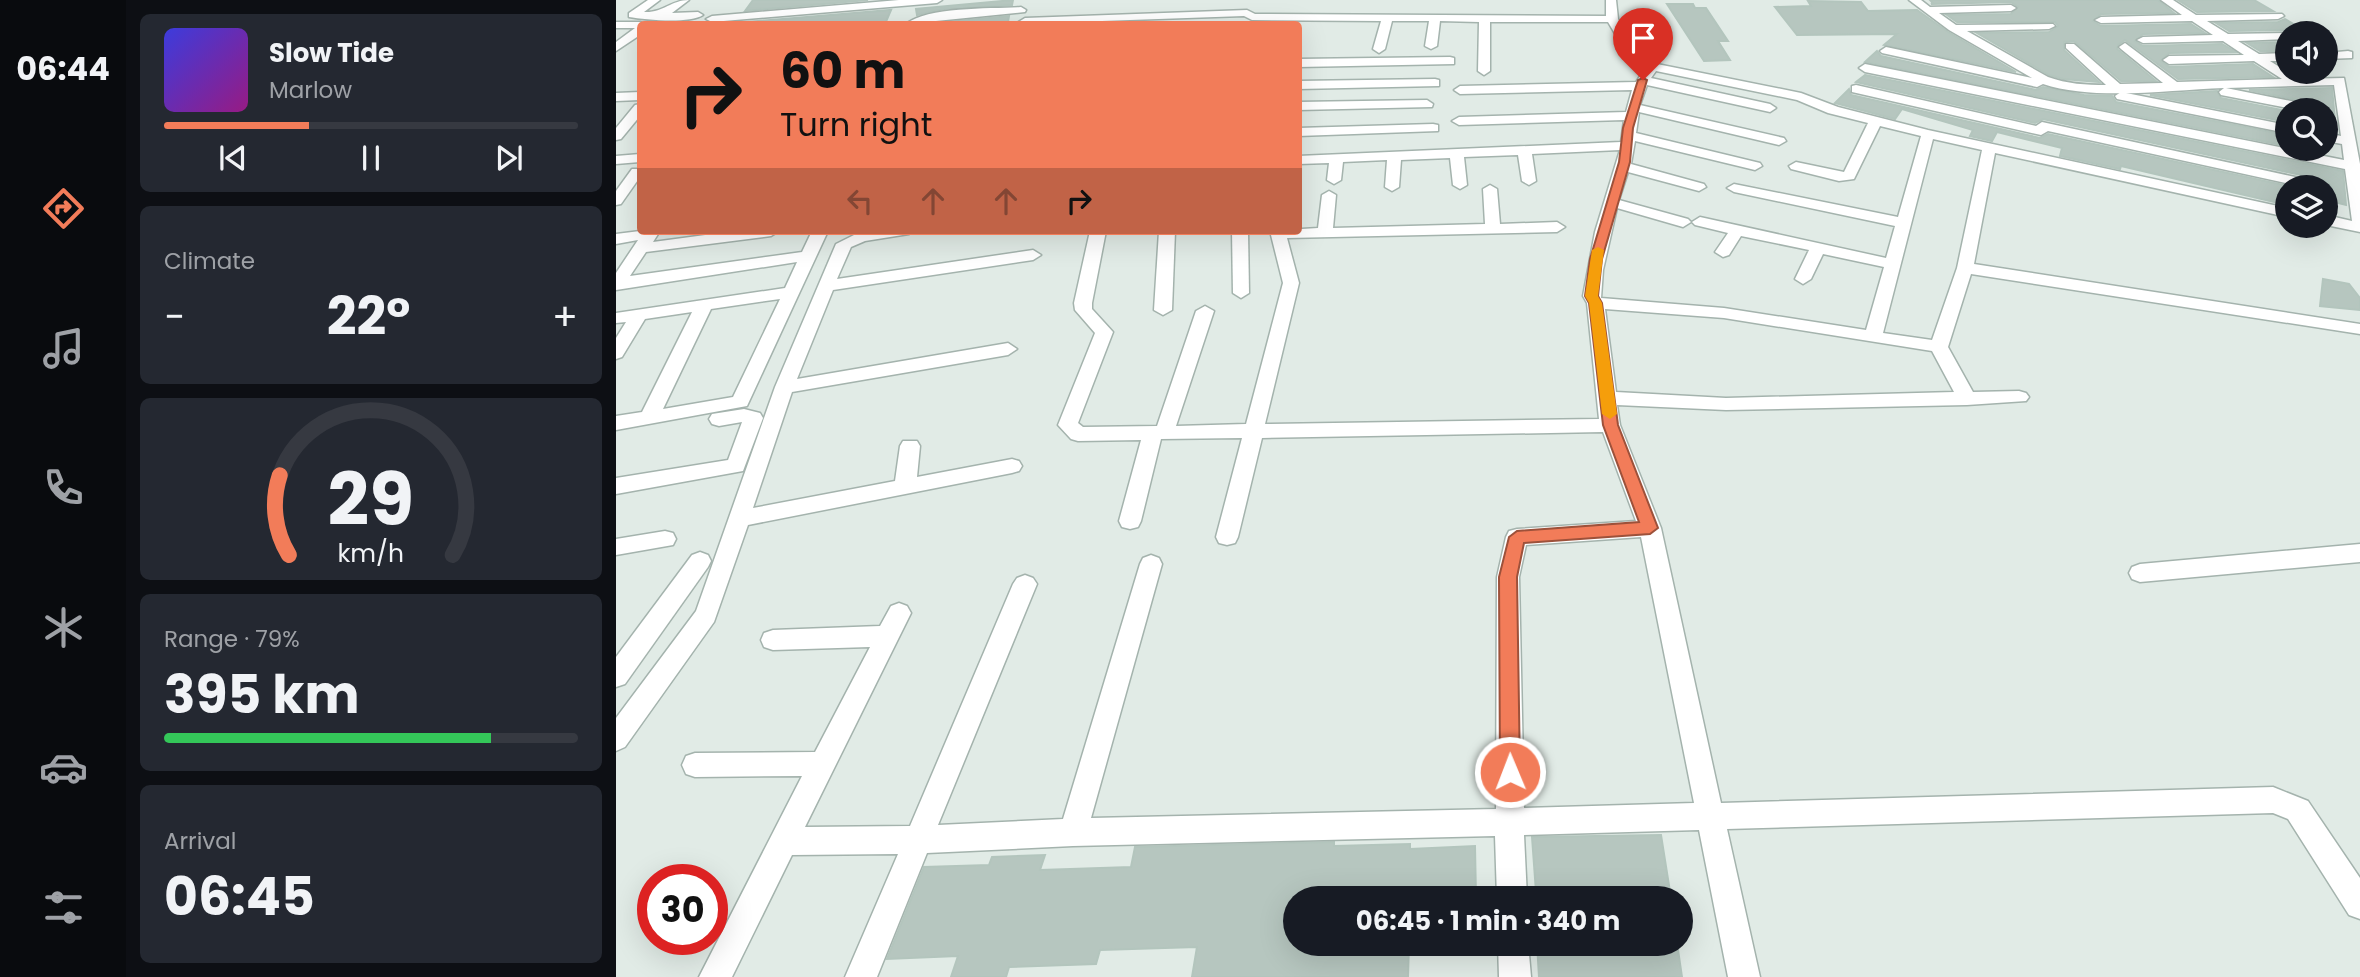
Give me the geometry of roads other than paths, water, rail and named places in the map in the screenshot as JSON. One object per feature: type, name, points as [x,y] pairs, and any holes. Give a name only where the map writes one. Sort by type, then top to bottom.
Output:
[{"type":"street","points":[[655,0],[633,15],[698,15]]},
{"type":"street","points":[[652,21],[684,0]]},
{"type":"street","points":[[721,21],[931,0]]},
{"type":"street","points":[[914,21],[931,0]]},
{"type":"street","points":[[1611,0],[1612,19],[1627,45],[1653,67],[1801,97],[1833,110],[1989,148],[2275,209]]},
{"type":"street","points":[[1914,0],[1952,28],[2060,87]]},
{"type":"street","points":[[2166,0],[2275,69]]},
{"type":"street","points":[[711,21],[723,7]]},
{"type":"street","points":[[1926,10],[2011,8]]},
{"type":"street","points":[[916,21],[1021,10]]},
{"type":"street","points":[[1024,21],[1247,13],[1252,21],[1388,17],[1612,19]]},
{"type":"street","points":[[2101,20],[2278,16]]},
{"type":"street","points":[[1379,49],[1388,17]]},
{"type":"street","points":[[1431,46],[1435,17]]},
{"type":"street","points":[[1484,71],[1485,17]]},
{"type":"street","points":[[616,25],[637,25]]},
{"type":"street","points":[[1952,28],[2049,26]]},
{"type":"street","points":[[616,47],[637,32]]},
{"type":"street","points":[[2143,40],[2275,37]]},
{"type":"street","points":[[2070,46],[2117,88]]},
{"type":"street","points":[[2125,47],[2173,85]]},
{"type":"street","points":[[1886,51],[2060,87],[2090,89],[2275,83]]},
{"type":"street","points":[[2338,55],[2348,55]]},
{"type":"street","points":[[2169,60],[2275,57]]},
{"type":"street","points":[[1302,63],[1450,61]]},
{"type":"street","points":[[1653,67],[1641,83],[1632,112],[1623,166],[1596,259],[1591,296],[1596,303],[1610,425],[1650,528],[1744,977]]},
{"type":"street","points":[[1865,68],[2050,105],[2355,160]]},
{"type":"street","points":[[2338,80],[2345,80],[2345,117],[2348,141],[2355,160],[2360,220]]},
{"type":"street","points":[[1302,85],[1435,83]]},
{"type":"street","points":[[1460,90],[1641,83],[1770,108]]},
{"type":"street","points":[[2188,85],[2275,102]]},
{"type":"street","points":[[2031,157],[2050,105],[2060,87]]},
{"type":"street","points":[[1856,89],[2275,178]]},
{"type":"street","points":[[2090,89],[2275,127]]},
{"type":"street","points":[[616,97],[637,96]]},
{"type":"street","points":[[1302,106],[1427,104]]},
{"type":"street","points":[[616,136],[637,112]]},
{"type":"street","points":[[1459,121],[1632,112],[1779,141]]},
{"type":"street","points":[[2338,115],[2360,120]]},
{"type":"street","points":[[1796,166],[1839,177],[1849,176],[1876,121]]},
{"type":"street","points":[[1302,132],[1433,128]]},
{"type":"street","points":[[1873,337],[1928,134]]},
{"type":"street","points":[[2338,139],[2348,141]]},
{"type":"street","points":[[1302,160],[1524,150],[1628,141],[1755,166]]},
{"type":"street","points":[[1967,399],[1939,347],[1965,268],[1989,148]]},
{"type":"street","points":[[1524,150],[1529,181]]},
{"type":"street","points":[[1457,153],[1460,185]]},
{"type":"street","points":[[1392,187],[1394,156]]},
{"type":"street","points":[[1334,180],[1337,158]]},
{"type":"street","points":[[616,160],[637,166]]},
{"type":"street","points":[[1623,166],[1699,187]]},
{"type":"street","points":[[616,174],[637,168]]},
{"type":"street","points":[[616,201],[637,170]]},
{"type":"street","points":[[1734,188],[1904,223]]},
{"type":"street","points":[[1490,189],[1493,228]]},
{"type":"street","points":[[2338,189],[2357,190]]},
{"type":"street","points":[[1325,233],[1329,195]]},
{"type":"street","points":[[1611,202],[1683,222]]},
{"type":"street","points":[[1700,222],[1893,264]]},
{"type":"street","points":[[2338,222],[2360,227]]},
{"type":"street","points":[[1302,233],[1558,228]]},
{"type":"street","points":[[1723,252],[1737,230]]},
{"type":"street","points":[[616,239],[700,235]]},
{"type":"street","points":[[616,423],[740,402],[818,235]]},
{"type":"street","points":[[616,739],[706,615],[784,387],[844,244],[849,239],[876,235]]},
{"type":"street","points":[[1097,235],[1083,303],[1084,310],[1104,332],[1068,425],[1078,434],[1610,425]]},
{"type":"street","points":[[1163,310],[1167,235]]},
{"type":"street","points":[[1240,235],[1241,293]]},
{"type":"street","points":[[1227,537],[1251,432],[1291,282],[1279,235]]},
{"type":"street","points":[[617,284],[647,238]]},
{"type":"street","points":[[1804,279],[1818,248]]},
{"type":"street","points":[[826,286],[1033,255]]},
{"type":"street","points":[[617,284],[807,256]]},
{"type":"street","points":[[1965,268],[2360,329]]},
{"type":"street","points":[[616,318],[792,292]]},
{"type":"street","points":[[1596,303],[1724,313],[1939,347]]},
{"type":"street","points":[[649,418],[704,305]]},
{"type":"street","points":[[1130,521],[1159,433],[1205,311]]},
{"type":"street","points":[[616,353],[639,315]]},
{"type":"street","points":[[784,387],[1008,349]]},
{"type":"street","points":[[1609,398],[1726,404],[2019,397]]},
{"type":"street","points":[[616,436],[744,415],[753,418],[736,466],[616,486]]},
{"type":"street","points":[[905,486],[910,446]]},
{"type":"street","points":[[741,518],[1012,466]]},
{"type":"street","points":[[1511,886],[1508,577],[1517,537],[1650,528]]},
{"type":"street","points":[[616,547],[666,539]]},
{"type":"street","points":[[2140,573],[2360,553]]},
{"type":"street","points":[[616,676],[700,561]]},
{"type":"street","points":[[1073,832],[1152,564]]},
{"type":"street","points":[[861,977],[1025,584]]},
{"type":"street","points":[[715,977],[899,613]]},
{"type":"street","points":[[773,640],[888,636]]},
{"type":"street","points":[[695,765],[824,764]]},
{"type":"street","points":[[785,841],[917,840],[1073,832],[2273,800],[2298,810],[2360,904]]},
{"type":"street","points":[[1514,956],[1515,977]]}]
